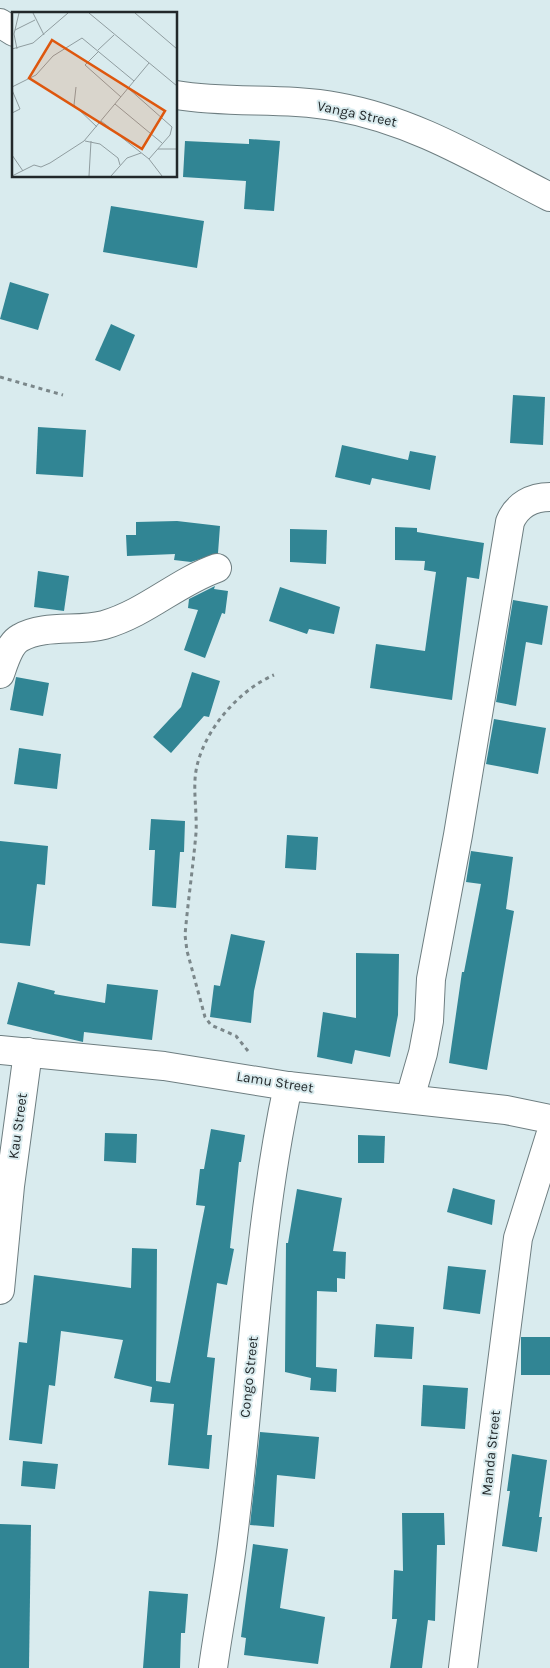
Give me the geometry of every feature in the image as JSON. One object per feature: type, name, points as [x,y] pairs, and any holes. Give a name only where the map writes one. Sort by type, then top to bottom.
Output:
[{"type":"street","points":[[0,23],[12,31]]},
{"type":"street","name":"Vanga Street","points":[[178,94],[202,99],[295,102],[338,107],[389,119],[438,139],[550,197]]},
{"type":"street","points":[[410,1098],[423,1053],[429,1021],[431,979],[458,835],[510,522],[523,504],[542,497],[550,497]]},
{"type":"street","points":[[0,674],[6,657],[17,640],[22,637],[45,632],[85,629],[104,625],[146,608],[188,580],[217,568]]},
{"type":"street","name":"Lamu Street","points":[[0,1050],[164,1066],[288,1086],[526,1112],[550,1119]]},
{"type":"street","name":"Kau Street","points":[[0,1290],[10,1186],[28,1052]]},
{"type":"street","name":"Congo Street","points":[[213,1668],[233,1537],[266,1216],[276,1140],[288,1086]]},
{"type":"street","name":"Manda Street","points":[[463,1668],[518,1238],[550,1136]]},
{"type":"path","points":[[0,377],[63,395]]},
{"type":"path","points":[[257,1080],[248,1052],[238,1038],[211,1025],[204,1017],[187,952],[186,935],[196,830],[195,779],[201,748],[230,708],[264,679],[274,675]]},
{"type":"building","points":[[249,139],[280,141],[274,211],[244,209],[246,181],[183,177],[185,141],[249,144]]},
{"type":"building","points":[[111,206],[204,221],[197,268],[103,252]]},
{"type":"building","points":[[10,282],[49,294],[38,330],[0,319]]},
{"type":"building","points":[[111,324],[135,335],[120,371],[95,360]]},
{"type":"building","points":[[513,395],[545,397],[543,445],[510,443]]},
{"type":"building","points":[[38,427],[86,430],[83,477],[36,474]]},
{"type":"building","points":[[342,445],[408,460],[410,451],[436,456],[430,490],[372,478],[370,485],[335,477]]},
{"type":"building","points":[[177,521],[220,526],[218,553],[191,562],[174,560],[175,554],[127,556],[126,535],[136,535],[136,522]]},
{"type":"building","points":[[395,527],[417,528],[417,532],[484,543],[479,579],[467,577],[452,700],[370,688],[376,644],[425,651],[436,572],[424,570],[425,561],[395,560]]},
{"type":"building","points":[[290,529],[327,530],[326,564],[290,562]]},
{"type":"building","points":[[38,571],[69,576],[64,611],[34,607]]},
{"type":"building","points":[[215,586],[214,589],[228,591],[225,614],[222,613],[205,658],[184,650],[198,610],[188,608],[189,599]]},
{"type":"building","points":[[280,587],[340,607],[334,634],[309,629],[307,634],[269,621]]},
{"type":"building","points":[[513,600],[548,606],[542,645],[526,642],[516,706],[496,702]]},
{"type":"building","points":[[192,672],[220,681],[209,717],[204,716],[171,753],[153,737],[181,707]]},
{"type":"building","points":[[16,677],[49,683],[43,716],[10,710]]},
{"type":"building","points":[[494,719],[546,728],[538,774],[486,764]]},
{"type":"building","points":[[19,748],[61,754],[57,789],[14,784]]},
{"type":"building","points":[[151,819],[185,821],[184,852],[180,852],[176,908],[152,906],[155,850],[149,850]]},
{"type":"building","points":[[287,835],[318,837],[316,870],[285,868]]},
{"type":"building","points":[[0,841],[48,846],[45,885],[37,884],[30,946],[0,943]]},
{"type":"building","points":[[471,851],[513,857],[506,909],[514,911],[487,1070],[449,1063],[462,972],[464,972],[481,884],[466,882]]},
{"type":"building","points":[[231,934],[265,941],[254,991],[251,1023],[210,1017],[214,985],[220,986]]},
{"type":"building","points":[[356,953],[399,954],[398,1015],[390,1057],[355,1050],[352,1064],[317,1057],[323,1012],[356,1018]]},
{"type":"building","points":[[18,982],[55,991],[54,994],[105,1003],[107,984],[158,990],[152,1040],[84,1032],[83,1042],[7,1024]]},
{"type":"building","points":[[211,1129],[245,1135],[241,1162],[239,1162],[230,1248],[234,1249],[227,1285],[217,1283],[207,1357],[215,1358],[207,1435],[212,1435],[209,1469],[168,1465],[174,1404],[150,1402],[152,1387],[114,1378],[123,1340],[61,1331],[55,1386],[49,1385],[42,1444],[9,1440],[19,1342],[27,1343],[34,1275],[131,1288],[132,1248],[157,1249],[156,1381],[170,1383],[205,1206],[196,1205],[200,1169],[204,1169]]},
{"type":"building","points":[[105,1133],[137,1134],[136,1163],[104,1161]]},
{"type":"building","points":[[358,1135],[385,1136],[384,1163],[358,1163]]},
{"type":"building","points":[[453,1188],[495,1200],[492,1225],[447,1212]]},
{"type":"building","points":[[297,1189],[342,1198],[333,1251],[346,1252],[345,1279],[337,1278],[337,1292],[317,1291],[316,1367],[337,1369],[336,1392],[310,1390],[311,1378],[285,1372],[286,1243],[288,1243]]},
{"type":"building","points":[[448,1266],[486,1270],[480,1314],[443,1309]]},
{"type":"building","points":[[376,1324],[414,1327],[412,1359],[374,1357]]},
{"type":"building","points":[[521,1337],[550,1337],[550,1375],[521,1375]]},
{"type":"building","points":[[423,1385],[468,1388],[465,1429],[421,1426]]},
{"type":"building","points":[[260,1432],[319,1437],[315,1479],[277,1475],[274,1527],[250,1525]]},
{"type":"building","points":[[512,1454],[547,1460],[539,1517],[542,1517],[537,1552],[502,1546],[510,1491],[507,1491]]},
{"type":"building","points":[[23,1461],[58,1464],[55,1489],[21,1486]]},
{"type":"building","points":[[402,1513],[444,1513],[445,1545],[437,1545],[435,1621],[428,1620],[422,1668],[390,1668],[397,1619],[392,1619],[394,1570],[403,1571]]},
{"type":"building","points":[[0,1524],[31,1525],[29,1668],[0,1668]]},
{"type":"building","points":[[253,1544],[288,1549],[280,1608],[325,1617],[318,1664],[244,1655],[246,1638],[241,1637]]},
{"type":"building","points":[[149,1591],[188,1594],[185,1633],[181,1633],[180,1668],[143,1668]]}]
